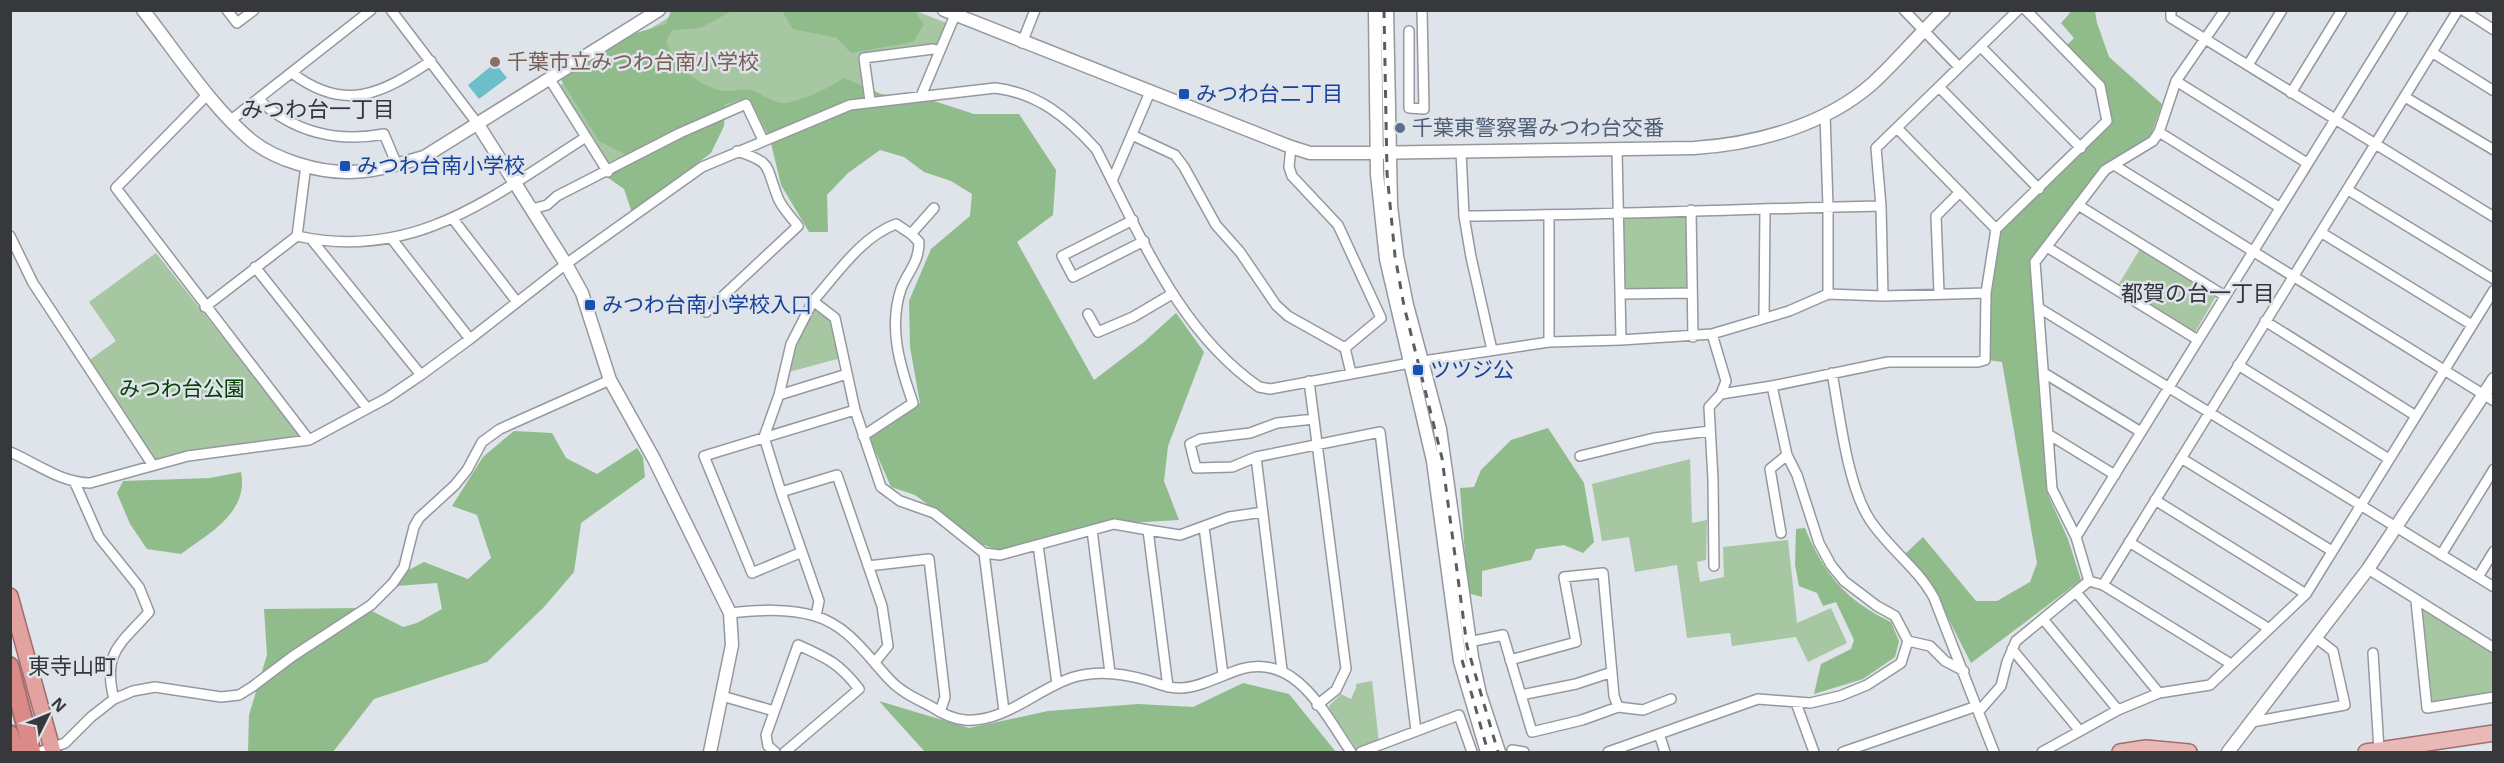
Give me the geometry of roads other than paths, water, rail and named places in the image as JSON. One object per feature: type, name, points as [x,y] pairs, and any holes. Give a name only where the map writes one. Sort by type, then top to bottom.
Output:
[{"type":"highway","points":[[10,596],[44,752]]},
{"type":"highway","points":[[10,666],[44,752]]},
{"type":"highway","points":[[10,734],[16,753]]},
{"type":"main road","points":[[2372,751],[2493,733]]},
{"type":"main road","points":[[2120,753],[2145,750],[2188,753]]},
{"type":"street","points":[[227,10],[237,24],[254,10]]},
{"type":"street","points":[[231,120],[371,10]]},
{"type":"street","points":[[391,10],[477,123],[566,264],[587,305],[610,380],[654,459],[730,613],[732,645],[710,753]]},
{"type":"street","points":[[144,11],[208,94],[254,142],[276,155],[306,165],[347,172],[398,165],[424,157],[659,10]]},
{"type":"street","points":[[1022,43],[1035,10]]},
{"type":"street","points":[[1375,10],[1383,153],[1397,256],[1433,461],[1460,661],[1487,753]]},
{"type":"street","points":[[1383,153],[1387,10]]},
{"type":"street","points":[[1408,30],[1409,108],[1424,109],[1422,10]]},
{"type":"street","points":[[1904,10],[1959,67]]},
{"type":"street","points":[[921,96],[940,51],[949,13],[1310,153],[1617,150],[1722,146],[1793,128],[1825,114],[1872,83],[1944,10]]},
{"type":"street","points":[[1883,296],[1881,206],[1876,148],[2018,10]]},
{"type":"street","points":[[1721,394],[1888,362],[1931,363],[1985,360],[1986,292],[1996,229],[2107,121],[2100,86],[2026,10]]},
{"type":"street","points":[[2171,10],[2171,18],[2493,217]]},
{"type":"street","points":[[2089,581],[2076,537],[2052,489],[2036,262],[2105,170],[2147,146],[2159,132],[2176,81],[2225,10]]},
{"type":"street","points":[[2248,66],[2282,10]]},
{"type":"street","points":[[2291,93],[2342,10]]},
{"type":"street","points":[[2076,537],[2403,10]]},
{"type":"street","points":[[2103,585],[2460,10],[2493,30]]},
{"type":"street","points":[[1981,47],[2081,147]]},
{"type":"street","points":[[870,101],[864,58],[933,49],[940,51]]},
{"type":"street","points":[[2433,53],[2493,91]]},
{"type":"street","points":[[292,73],[318,89],[333,94],[362,95],[388,88],[431,62]]},
{"type":"street","points":[[549,78],[608,172]]},
{"type":"street","points":[[2176,81],[2307,163]]},
{"type":"street","points":[[1939,87],[2039,189]]},
{"type":"street","points":[[10,452],[75,483],[106,480],[152,464],[188,456],[309,440],[421,375],[566,264],[702,167],[832,111],[870,101],[994,88],[1012,90],[1045,104],[1078,130],[1096,149],[1172,294],[1200,334],[1259,387],[1270,389],[1416,362],[1549,342],[1693,337],[1712,334],[1789,311],[1828,294],[1883,296],[1986,292]]},
{"type":"street","points":[[1112,181],[1150,92]]},
{"type":"street","points":[[208,94],[116,188],[309,440]]},
{"type":"street","points":[[2405,97],[2493,150]]},
{"type":"street","points":[[258,99],[278,116],[312,132],[350,138],[384,134],[398,165]]},
{"type":"street","points":[[532,209],[547,205],[557,196],[608,172],[680,133],[746,104],[763,140]]},
{"type":"street","points":[[1825,114],[1828,294]]},
{"type":"street","points":[[1897,128],[1996,229]]},
{"type":"street","points":[[2159,132],[2279,207]]},
{"type":"street","points":[[1132,135],[1175,155],[1184,167],[1215,225],[1240,252],[1276,305],[1288,316],[1345,348],[1351,374]]},
{"type":"street","points":[[297,236],[364,242],[392,239],[435,227],[488,200],[586,137]]},
{"type":"street","points":[[1291,147],[1289,167],[1292,176],[1338,225],[1381,318],[1345,348]]},
{"type":"street","points":[[1617,150],[1621,340]]},
{"type":"street","points":[[706,312],[798,226],[779,201],[769,169],[760,158],[737,151]]},
{"type":"street","points":[[1461,151],[1464,216],[1492,350]]},
{"type":"street","points":[[205,306],[297,236],[306,165]]},
{"type":"street","points":[[2114,165],[2488,398]]},
{"type":"street","points":[[2348,190],[2493,279]]},
{"type":"street","points":[[1939,293],[1936,216],[1960,192]]},
{"type":"street","points":[[2078,205],[2225,296]]},
{"type":"street","points":[[1464,216],[1620,215],[1691,210],[1881,206]]},
{"type":"street","points":[[911,234],[934,208]]},
{"type":"street","points":[[1764,318],[1765,208]]},
{"type":"street","points":[[1691,210],[1693,337]]},
{"type":"street","points":[[1549,215],[1549,342]]},
{"type":"street","points":[[453,219],[517,302]]},
{"type":"street","points":[[1133,220],[1062,256],[1073,277],[1144,241]]},
{"type":"street","points":[[816,616],[819,601],[764,437],[779,395],[791,344],[813,301],[850,258],[880,230],[896,224],[919,242],[918,256],[901,290],[895,330],[899,364],[913,403],[863,436]]},
{"type":"street","points":[[2322,233],[2472,325]]},
{"type":"street","points":[[10,236],[33,284],[152,464]]},
{"type":"street","points":[[311,239],[421,375]]},
{"type":"street","points":[[392,239],[470,339]]},
{"type":"street","points":[[2047,247],[2198,340]]},
{"type":"street","points":[[255,267],[367,408]]},
{"type":"street","points":[[2042,753],[2118,710],[2159,693],[2210,685],[2306,594],[2493,290]]},
{"type":"street","points":[[1621,294],[1692,293]]},
{"type":"street","points":[[1088,314],[1098,332],[1133,317],[1172,294]]},
{"type":"street","points":[[813,301],[835,318],[855,410],[881,487],[900,501],[934,513],[984,554],[1000,555],[1114,524],[1180,535],[1229,517],[1263,513]]},
{"type":"street","points":[[2039,308],[2493,587]]},
{"type":"street","points":[[2265,321],[2416,416]]},
{"type":"street","points":[[1712,334],[1726,381],[1721,394],[1709,408],[1714,566]]},
{"type":"street","points":[[1416,362],[1440,429],[1469,642],[1480,694],[1499,753]]},
{"type":"street","points":[[2238,365],[2389,459]]},
{"type":"street","points":[[1832,373],[1852,475],[1860,501],[1888,545],[1924,580],[1934,598],[1994,753]]},
{"type":"street","points":[[2044,373],[2141,432]]},
{"type":"street","points":[[779,395],[847,374]]},
{"type":"street","points":[[2228,753],[2368,569],[2488,398],[2493,379]]},
{"type":"street","points":[[44,752],[73,737],[91,717],[114,699],[133,691],[155,687],[221,697],[239,694],[252,687],[293,656],[371,605],[393,583],[404,567],[414,527],[419,518],[456,485],[467,471],[482,442],[500,429],[610,380]]},
{"type":"street","points":[[1309,381],[1346,669],[1336,690],[1317,705]]},
{"type":"street","points":[[1608,753],[1758,699],[1810,703],[1840,696],[1868,685],[1901,663],[1908,641],[1895,616],[1858,593],[1844,581],[1831,565],[1819,543],[1797,475],[1787,455],[1772,386]]},
{"type":"street","points":[[802,552],[752,573],[704,456],[855,410]]},
{"type":"street","points":[[1314,419],[1277,423],[1250,433],[1200,439],[1190,444],[1196,468],[1232,467],[1256,457],[1380,432],[1416,731]]},
{"type":"street","points":[[1580,456],[1654,438],[1710,431]]},
{"type":"street","points":[[2048,435],[2115,475]]},
{"type":"street","points":[[1781,533],[1770,469],[1787,455]]},
{"type":"street","points":[[1256,457],[1282,670]]},
{"type":"street","points":[[2181,458],[2332,551]]},
{"type":"street","points":[[2440,555],[2493,469]]},
{"type":"street","points":[[781,492],[837,475],[882,606],[888,646],[875,662]]},
{"type":"street","points":[[75,483],[99,537],[138,587],[148,612],[114,652],[110,661],[108,672],[114,699]]},
{"type":"street","points":[[2155,500],[2306,594]]},
{"type":"street","points":[[1204,527],[1222,675]]},
{"type":"street","points":[[1092,530],[1110,673]]},
{"type":"street","points":[[1148,530],[1168,687]]},
{"type":"street","points":[[2129,542],[2268,628]]},
{"type":"street","points":[[1038,545],[1057,684]]},
{"type":"street","points":[[2478,577],[2493,551]]},
{"type":"street","points":[[984,554],[1004,711]]},
{"type":"street","points":[[868,566],[929,560],[945,698],[940,712]]},
{"type":"street","points":[[2368,569],[2493,648]]},
{"type":"street","points":[[1510,660],[1576,642],[1564,577],[1603,573],[1614,696],[1618,707]]},
{"type":"street","points":[[2089,581],[2103,585],[2231,664]]},
{"type":"street","points":[[1843,753],[1978,709],[2001,686],[2016,641],[2089,581]]},
{"type":"street","points":[[2076,592],[2159,693]]},
{"type":"street","points":[[2416,601],[2427,708],[2493,697]]},
{"type":"street","points":[[730,613],[783,610],[816,616],[831,623],[858,643],[901,690],[940,712],[964,720],[994,716],[1057,684],[1084,675],[1110,673],[1181,688],[1249,667],[1261,666],[1282,670],[1304,686],[1351,753]]},
{"type":"street","points":[[2043,619],[2118,710]]},
{"type":"street","points":[[1469,642],[1503,635],[1532,732],[1582,720],[1618,707],[1643,710],[1671,699]]},
{"type":"street","points":[[2252,722],[2345,705],[2333,651],[2315,637]]},
{"type":"street","points":[[1908,641],[1930,646],[1945,661],[1964,671]]},
{"type":"street","points":[[775,753],[768,746],[766,735],[798,645],[830,659],[846,672],[859,689],[785,753]]},
{"type":"street","points":[[2012,649],[2080,731]]},
{"type":"street","points":[[2372,751],[2373,653]]},
{"type":"street","points":[[1521,695],[1576,684],[1612,672]]},
{"type":"street","points":[[722,696],[774,711]]},
{"type":"street","points":[[1796,703],[1814,753]]},
{"type":"street","points":[[1361,753],[1459,715],[1472,753]]},
{"type":"street","points":[[1659,734],[1665,753]]},
{"type":"street","points":[[1513,753],[1512,750],[1524,753]]},
{"type":"water","points":[[495,63],[507,78],[479,99],[468,85]]},
{"type":"railway","points":[[1384,10],[1387,173],[1395,256],[1404,306],[1442,458],[1467,646],[1498,752]]},
{"type":"railway","points":[[1462,660],[1488,752]]},
{"type":"place","name":"千葉市立みつわ台南小学校","points":[[495,62]]},
{"type":"place","name":"みつわ台二丁目","points":[[1184,94]]},
{"type":"place","name":"千葉東警察署みつわ台交番","points":[[1400,128]]},
{"type":"place","name":"みつわ台南小学校","points":[[345,166]]},
{"type":"place","name":"みつわ台南小学校入口","points":[[590,305]]},
{"type":"place","name":"ツツジ公","points":[[1418,370]]},
{"type":"district","name":"みつわ台一丁目","points":[[318,109]]},
{"type":"district","name":"都賀の台一丁目","points":[[2198,293]]},
{"type":"district","name":"東寺山町","points":[[72,666]]},
{"type":"park label","name":"みつわ台公園","points":[[182,389]]}]
